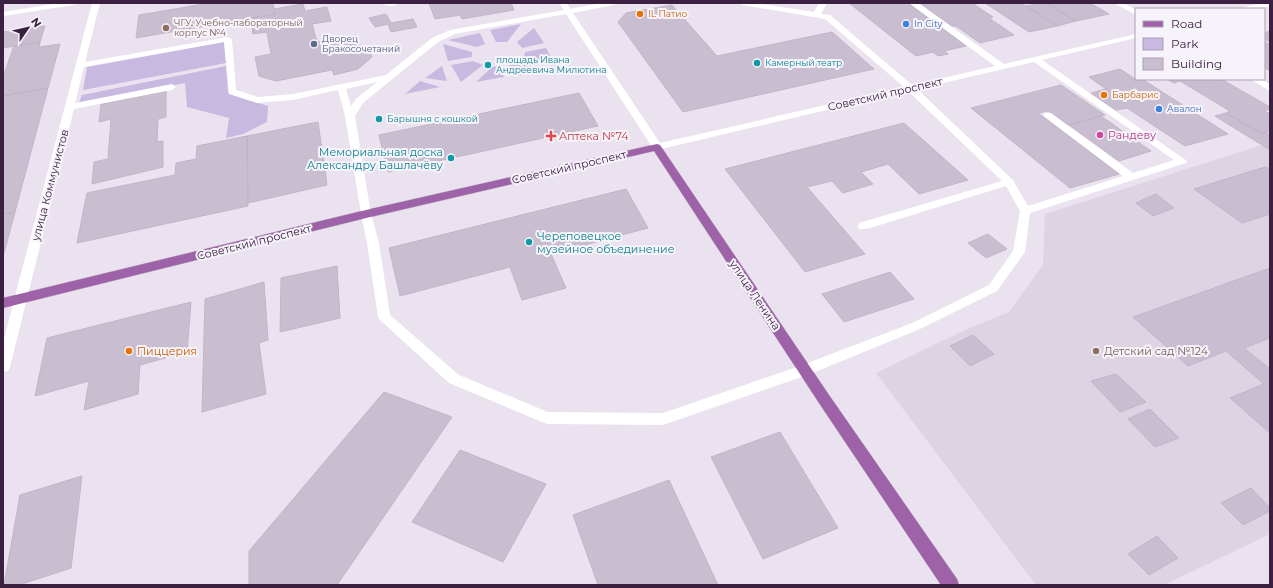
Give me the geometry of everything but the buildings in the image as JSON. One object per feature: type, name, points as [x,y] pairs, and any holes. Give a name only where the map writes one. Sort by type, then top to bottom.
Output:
[{"type":"main road","name":"Советский проспект","points":[[3,303],[366,214],[657,147]]},
{"type":"main road","name":"улица Ленина","points":[[657,147],[805,370],[951,585]]},
{"type":"street","points":[[3,14],[74,3]]},
{"type":"street","name":"улица Коммунистов","points":[[3,367],[96,3]]},
{"type":"street","points":[[386,3],[395,3]]},
{"type":"street","name":"улица Ленина","points":[[563,3],[657,147]]},
{"type":"street","points":[[350,116],[358,101],[435,40],[453,32],[614,3]]},
{"type":"street","points":[[341,87],[350,116],[366,214],[373,243],[384,318],[454,379],[547,418],[662,419],[805,370],[916,326],[993,288],[1019,252],[1025,211],[1009,182],[910,88],[827,17],[742,3]]},
{"type":"street","points":[[816,16],[823,3]]},
{"type":"street","points":[[913,3],[1002,67]]},
{"type":"street","points":[[1118,3],[1135,13]]},
{"type":"street","points":[[1252,8],[1270,4]]},
{"type":"street","name":"Советский проспект","points":[[657,147],[1135,36]]},
{"type":"street","points":[[80,65],[228,39],[232,92],[258,100],[293,97],[388,77]]},
{"type":"street","points":[[1025,211],[1182,161],[1035,59]]},
{"type":"street","points":[[1256,80],[1270,88]]},
{"type":"street","points":[[70,107],[172,87]]},
{"type":"street","points":[[1048,115],[1131,177]]},
{"type":"street","points":[[863,226],[1009,182]]},
{"type":"shaded area","name":"Детский сад №124","points":[[1262,145],[1270,150],[1270,534],[1164,585],[1036,585],[876,373],[967,329],[1009,312],[1043,265],[1045,214]]},
{"type":"green space","points":[[521,24],[507,42],[496,42],[490,30]]},
{"type":"green space","points":[[534,28],[544,43],[522,48],[517,42]]},
{"type":"green space","points":[[480,33],[485,44],[477,47],[448,40]]},
{"type":"green space","points":[[224,42],[226,63],[83,90],[87,67]]},
{"type":"green space","points":[[443,44],[472,52],[472,57],[448,61]]},
{"type":"green space","points":[[546,48],[555,65],[524,57],[525,52]]},
{"type":"green space","points":[[473,61],[483,65],[461,82],[451,65]]},
{"type":"green space","points":[[518,61],[546,69],[515,76],[509,65]]},
{"type":"green space","points":[[226,66],[228,93],[268,106],[267,122],[243,134],[226,138],[229,118],[187,107],[185,83],[79,103],[82,95]]},
{"type":"green space","points":[[442,66],[447,81],[425,78]]},
{"type":"green space","points":[[500,66],[504,77],[476,82],[492,67]]},
{"type":"green space","points":[[420,81],[440,87],[405,94]]},
{"type":"place","name":"IL Патио","points":[[640,14]]},
{"type":"place","name":"In City","points":[[906,24]]},
{"type":"place","name":"ЧГУ. Учебно-лабораторный корпус №4","points":[[166,28]]},
{"type":"place","name":"Дворец Бракосочетаний","points":[[314,44]]},
{"type":"place","name":"Камерный театр","points":[[757,63]]},
{"type":"place","name":"площадь Ивана Андреевича Милютина","points":[[488,65]]},
{"type":"place","name":"Барбарис","points":[[1104,95]]},
{"type":"place","name":"Авалон","points":[[1159,109]]},
{"type":"place","name":"Барышня с кошкой","points":[[379,119]]},
{"type":"place","name":"Рандеву","points":[[1100,135]]},
{"type":"place","name":"Аптека №74","points":[[551,136]]},
{"type":"place","name":"Мемориальная доска Александру Башлачёву","points":[[451,158]]},
{"type":"place","name":"Череповецкое музейное объединение","points":[[529,242]]},
{"type":"place","name":"Пиццерия","points":[[129,351]]},
{"type":"place","name":"Детский сад №124","points":[[1096,351]]}]
